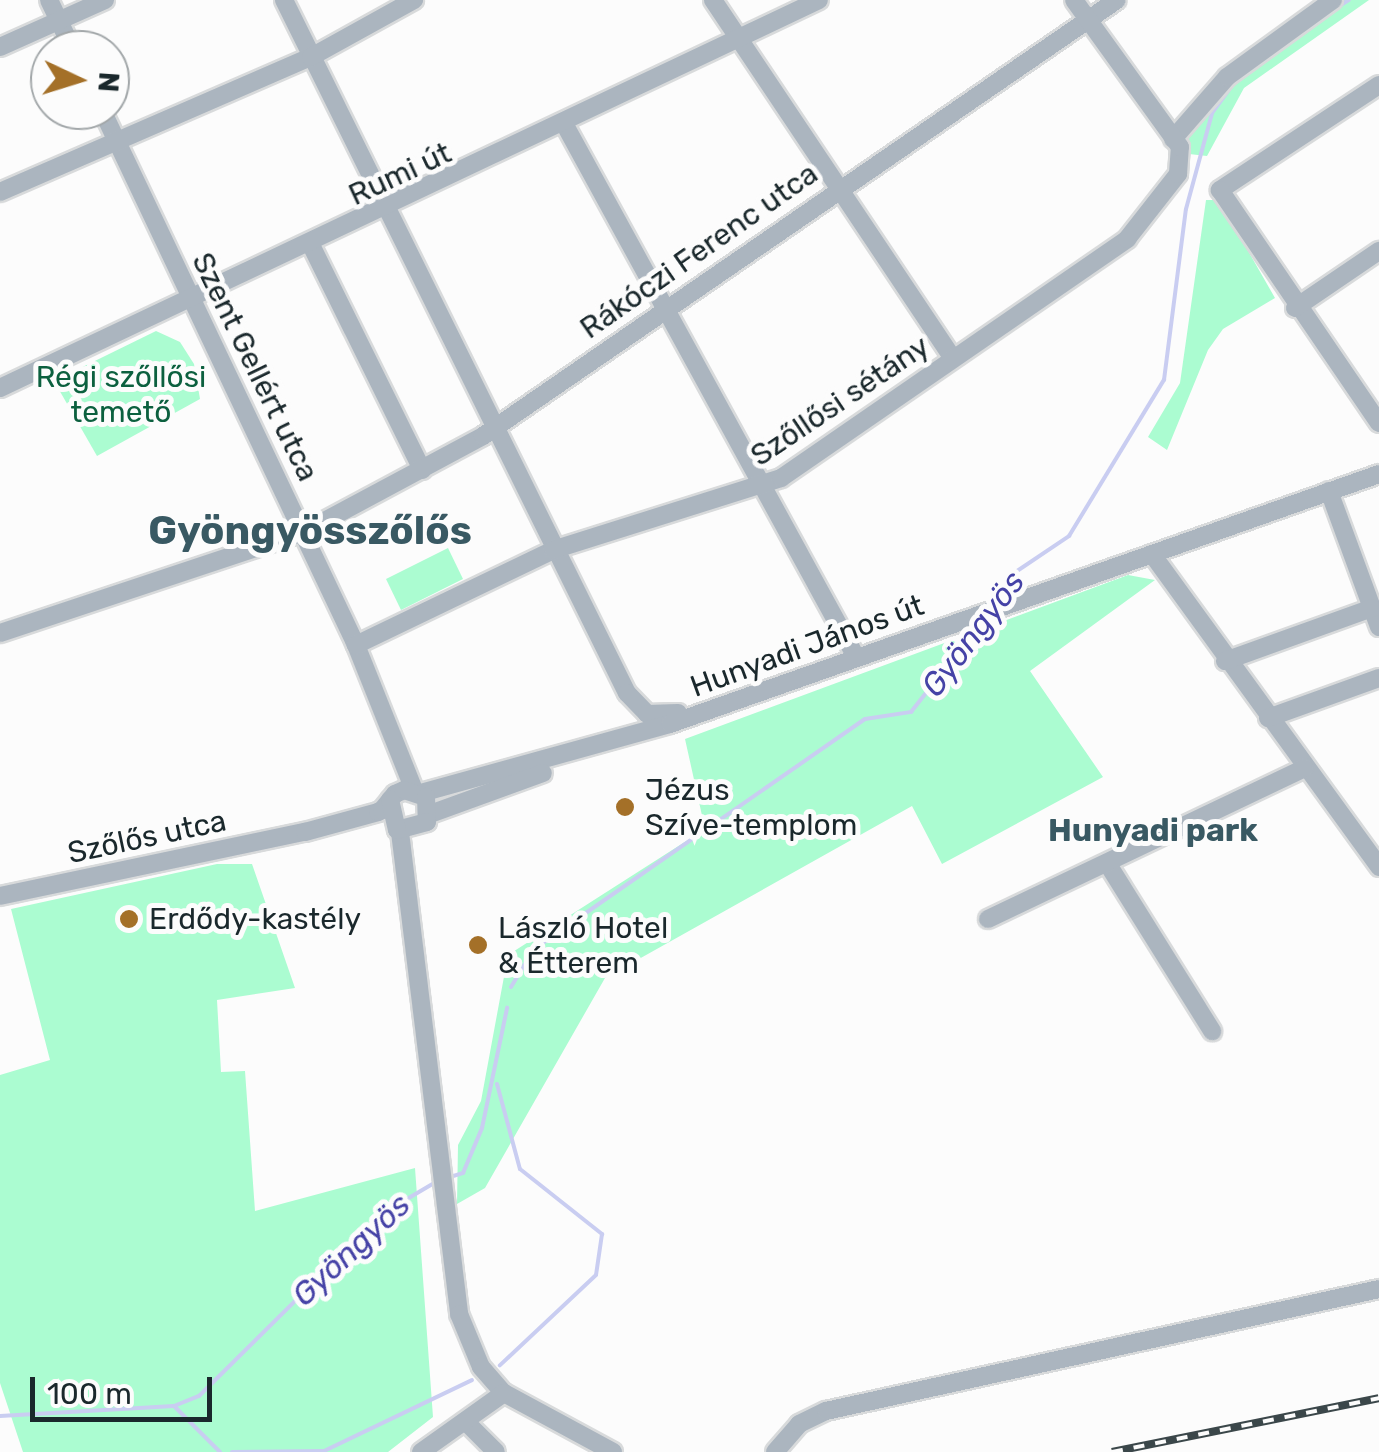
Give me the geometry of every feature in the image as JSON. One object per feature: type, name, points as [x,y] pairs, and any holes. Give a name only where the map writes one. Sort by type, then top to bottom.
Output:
[{"type":"street","points":[[49,0],[64,30]]},
{"type":"street","points":[[0,47],[106,0]]},
{"type":"street","points":[[284,0],[492,430],[627,693],[631,715],[602,747]]},
{"type":"street","points":[[0,192],[311,57],[414,0]]},
{"type":"street","points":[[714,0],[952,358]]},
{"type":"street","name":"Rumi út","points":[[0,388],[742,44],[819,0]]},
{"type":"street","points":[[1074,0],[1174,139],[1237,67],[1332,0]]},
{"type":"street","name":"Rákóczi Ferenc utca","points":[[0,634],[304,532],[422,470],[492,430],[838,186],[1117,0]]},
{"type":"street","points":[[1379,85],[1220,190],[1295,308],[1379,423]]},
{"type":"street","points":[[566,127],[856,658]]},
{"type":"street","name":"Szent Gellért utca","points":[[111,130],[356,645],[382,704],[405,794],[430,814]]},
{"type":"street","name":"Szőllősi sétány","points":[[356,645],[553,550],[764,487],[1127,239],[1182,157],[1174,139]]},
{"type":"street","points":[[311,246],[422,470]]},
{"type":"street","points":[[1295,308],[1379,251]]},
{"type":"street","name":"Hunyadi János út","points":[[430,814],[602,747],[1379,474]]},
{"type":"street","points":[[1328,491],[1379,628]]},
{"type":"street","points":[[1152,554],[1225,661],[1379,867]]},
{"type":"street","points":[[1225,661],[1372,608]]},
{"type":"street","points":[[1268,718],[1379,678]]},
{"type":"street","points":[[627,693],[648,714],[696,716]]},
{"type":"street","name":"Hunyadi János út","points":[[405,794],[602,747]]},
{"type":"street","points":[[988,919],[1109,866],[1305,768]]},
{"type":"street","points":[[405,794],[403,829],[459,1314],[480,1367],[504,1393],[613,1452]]},
{"type":"street","name":"Szőlős utca","points":[[0,896],[304,832],[378,812],[405,794]]},
{"type":"street","points":[[403,829],[430,814]]},
{"type":"street","name":"Szőlős utca","points":[[304,832],[403,829]]},
{"type":"street","points":[[1109,866],[1212,1031]]},
{"type":"street","points":[[774,1452],[799,1424],[826,1411],[1379,1289]]},
{"type":"street","points":[[421,1452],[504,1393]]},
{"type":"street","points":[[466,1422],[496,1452]]},
{"type":"green space","points":[[1320,0],[1369,0],[1244,88],[1207,156],[1189,154],[1177,125],[1213,82]]},
{"type":"green space","points":[[1206,200],[1219,200],[1275,298],[1223,329],[1208,350],[1167,450],[1148,437],[1180,383]]},
{"type":"green space","name":"Régi szőllősi temető","points":[[156,331],[180,342],[194,364],[200,399],[97,456],[54,381]]},
{"type":"green space","points":[[448,548],[463,579],[401,610],[386,579]]},
{"type":"green space","points":[[1128,575],[1155,580],[1030,671],[1103,777],[942,864],[912,806],[605,978],[485,1188],[457,1204],[458,1145],[481,1101],[508,955],[705,829],[685,739]]},
{"type":"green space","points":[[217,864],[252,864],[295,988],[217,1000],[221,1072],[245,1071],[255,1211],[415,1168],[433,1417],[388,1452],[23,1452],[0,1383],[0,1075],[50,1060],[11,909]]},
{"type":"waterway","name":"Gyöngyös","points":[[1336,8],[1349,0]]},
{"type":"waterway","name":"Gyöngyös","points":[[1000,602],[1017,571],[1069,536],[1164,380],[1186,209],[1212,113],[1232,85]]},
{"type":"waterway","name":"Gyöngyös","points":[[511,987],[534,949],[865,719],[911,712],[981,623]]},
{"type":"waterway","name":"Gyöngyös","points":[[450,1177],[463,1173],[482,1128],[507,1008]]},
{"type":"waterway","name":"Gyöngyös","points":[[497,1084],[520,1169],[602,1234],[596,1275],[500,1365]]},
{"type":"waterway","name":"Gyöngyös","points":[[0,1416],[174,1406],[199,1396],[385,1212],[436,1182]]},
{"type":"waterway","name":"Gyöngyös","points":[[232,1452],[324,1451],[472,1380]]},
{"type":"waterway","name":"Gyöngyös","points":[[174,1406],[220,1452]]},
{"type":"railway","points":[[1112,1452],[1379,1398]]},
{"type":"place","name":"Jézus Szíve-templom","points":[[625,807]]},
{"type":"place","name":"Erdődy-kastély","points":[[129,919]]},
{"type":"place","name":"László Hotel & Étterem","points":[[478,945]]},
{"type":"district","name":"Gyöngyösszőlős","points":[[310,531]]},
{"type":"district","name":"Hunyadi park","points":[[1153,830]]}]
